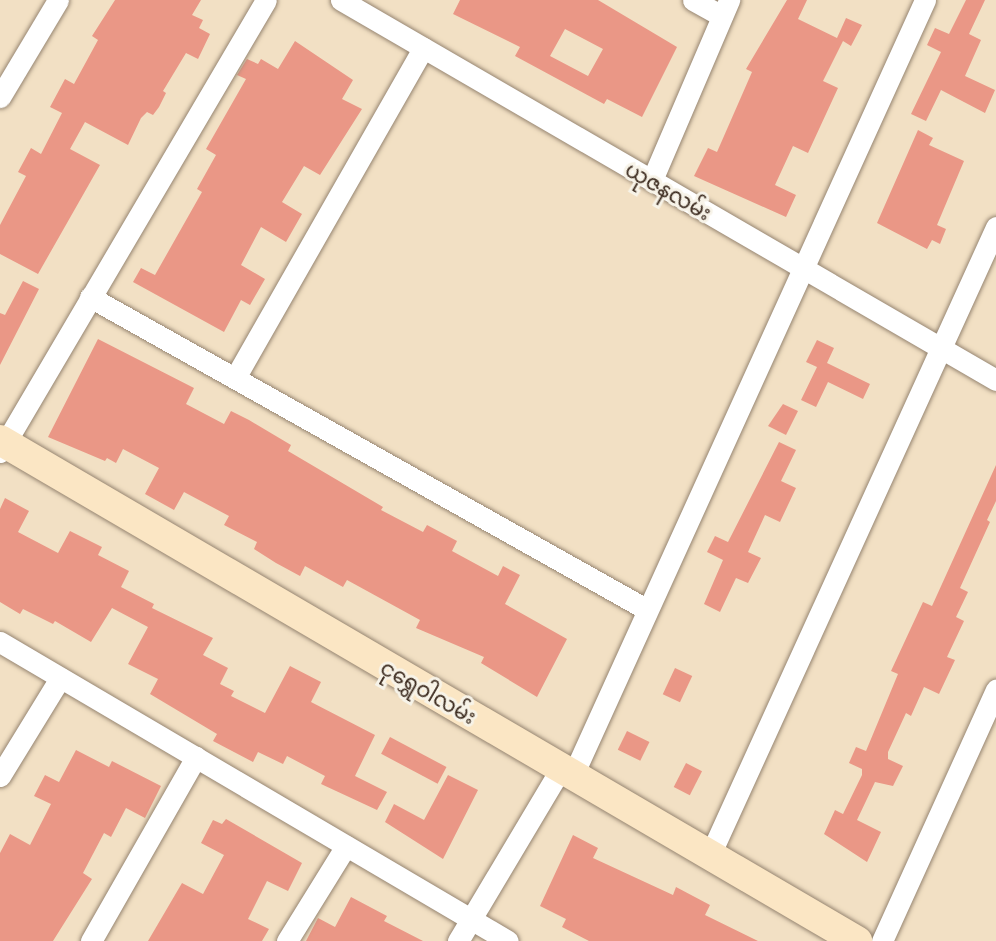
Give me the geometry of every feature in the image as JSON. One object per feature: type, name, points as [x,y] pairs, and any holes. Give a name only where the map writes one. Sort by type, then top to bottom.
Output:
[{"type":"street","points":[[0,97],[58,0]]},
{"type":"street","points":[[2,445],[265,0]]},
{"type":"street","name":"ယုဇနလမ်း","points":[[341,0],[996,380]]},
{"type":"street","points":[[652,180],[725,8],[693,0]]},
{"type":"street","points":[[458,941],[567,771],[646,609],[925,0]]},
{"type":"street","points":[[235,378],[423,48]]},
{"type":"street","points":[[710,855],[938,347],[996,227]]},
{"type":"street","points":[[90,297],[646,609]]},
{"type":"street","name":"ငုရွှေဝါလမ်း","points":[[2,445],[857,941]]},
{"type":"street","points":[[0,642],[508,941]]},
{"type":"street","points":[[0,776],[60,678]]},
{"type":"street","points":[[882,941],[996,690]]},
{"type":"street","points":[[91,941],[196,757]]},
{"type":"street","points":[[287,941],[346,846]]},
{"type":"building","points":[[115,0],[201,0],[192,15],[203,20],[199,28],[210,34],[198,59],[186,53],[163,91],[166,93],[159,107],[153,115],[147,112],[141,118],[128,145],[85,122],[70,149],[100,165],[38,274],[0,254],[0,225],[26,176],[18,172],[31,148],[41,154],[62,113],[50,107],[65,79],[74,84],[98,40],[92,36]]},
{"type":"building","points":[[460,0],[598,0],[677,47],[642,117],[607,99],[604,104],[515,56],[520,47],[453,14]],"holes":[[[565,29],[603,49],[588,76],[550,56]]]},
{"type":"building","points":[[787,0],[807,0],[798,19],[837,38],[846,18],[862,25],[851,46],[843,41],[823,81],[838,88],[808,153],[793,146],[775,185],[796,195],[786,217],[694,176],[708,148],[717,152],[752,72],[746,69]]},
{"type":"building","points":[[966,0],[985,0],[969,34],[981,40],[965,76],[995,90],[985,113],[941,90],[926,121],[911,114],[941,52],[927,45],[935,28],[949,34]]},
{"type":"building","points":[[295,41],[353,80],[342,99],[362,109],[320,175],[304,166],[282,202],[302,214],[286,242],[261,227],[241,265],[265,279],[250,305],[241,300],[224,332],[133,282],[141,268],[155,275],[202,192],[197,189],[216,155],[206,149],[246,79],[237,75],[247,59],[258,64],[261,59],[278,69]]},
{"type":"building","points":[[918,130],[933,138],[929,145],[964,161],[937,225],[946,229],[940,244],[932,240],[927,249],[877,223]]},
{"type":"building","points":[[23,281],[39,289],[0,365],[0,313],[5,315]]},
{"type":"building","points":[[98,339],[194,388],[186,404],[224,424],[231,411],[249,420],[291,445],[288,451],[383,507],[381,510],[423,532],[427,525],[457,541],[452,551],[498,576],[503,566],[520,575],[505,604],[567,639],[537,697],[481,663],[484,657],[416,628],[420,620],[347,580],[343,587],[305,566],[300,576],[276,563],[254,549],[257,542],[224,525],[229,516],[184,492],[174,510],[145,494],[159,468],[123,449],[116,463],[48,437]]},
{"type":"building","points":[[817,340],[834,348],[827,363],[870,384],[863,399],[828,382],[816,407],[801,400],[817,367],[806,362]]},
{"type":"building","points":[[783,404],[798,411],[786,435],[768,426]]},
{"type":"building","points":[[779,442],[796,450],[781,481],[796,488],[780,522],[765,515],[748,552],[761,558],[748,583],[736,578],[720,612],[704,604],[723,560],[707,552],[715,536],[728,542]]},
{"type":"building","points":[[996,465],[996,501],[987,520],[990,522],[960,588],[968,592],[956,617],[964,621],[947,657],[955,660],[939,694],[924,687],[911,716],[906,713],[888,752],[888,759],[903,766],[893,786],[875,782],[857,820],[881,832],[867,862],[824,834],[835,810],[843,814],[862,775],[862,769],[849,763],[856,747],[866,751],[898,674],[891,671],[923,602],[932,606]]},
{"type":"building","points":[[5,498],[29,511],[18,532],[58,553],[70,531],[102,547],[98,555],[129,571],[121,587],[154,604],[152,608],[213,638],[203,655],[228,668],[220,684],[234,691],[231,696],[265,713],[290,666],[321,682],[311,702],[375,735],[355,776],[387,792],[377,810],[321,784],[325,776],[287,756],[283,764],[258,752],[253,762],[213,741],[217,734],[150,694],[158,679],[128,664],[148,627],[112,608],[91,642],[55,621],[53,624],[23,609],[20,614],[0,602],[0,509]]},
{"type":"building","points":[[675,668],[692,676],[680,702],[663,694]]},
{"type":"building","points":[[627,731],[649,742],[640,761],[618,750]]},
{"type":"building","points":[[390,737],[447,767],[438,784],[381,754]]},
{"type":"building","points":[[76,750],[109,767],[112,761],[161,786],[145,818],[126,808],[111,837],[104,833],[83,873],[92,879],[53,941],[0,941],[0,853],[10,834],[30,845],[51,804],[34,796],[45,775],[59,782]]},
{"type":"building","points":[[686,763],[702,771],[690,795],[674,787]]},
{"type":"building","points":[[448,775],[478,790],[443,859],[385,822],[394,804],[424,820]]},
{"type":"building","points":[[226,819],[302,863],[288,891],[267,881],[248,919],[269,929],[262,941],[148,941],[182,883],[203,894],[224,855],[201,843],[213,820],[222,824]]},
{"type":"building","points":[[573,835],[598,848],[593,858],[673,895],[676,887],[710,905],[705,915],[758,941],[589,941],[562,927],[566,919],[540,906]]},
{"type":"building","points":[[351,897],[387,916],[384,921],[423,941],[306,941],[318,918],[335,927]]}]
